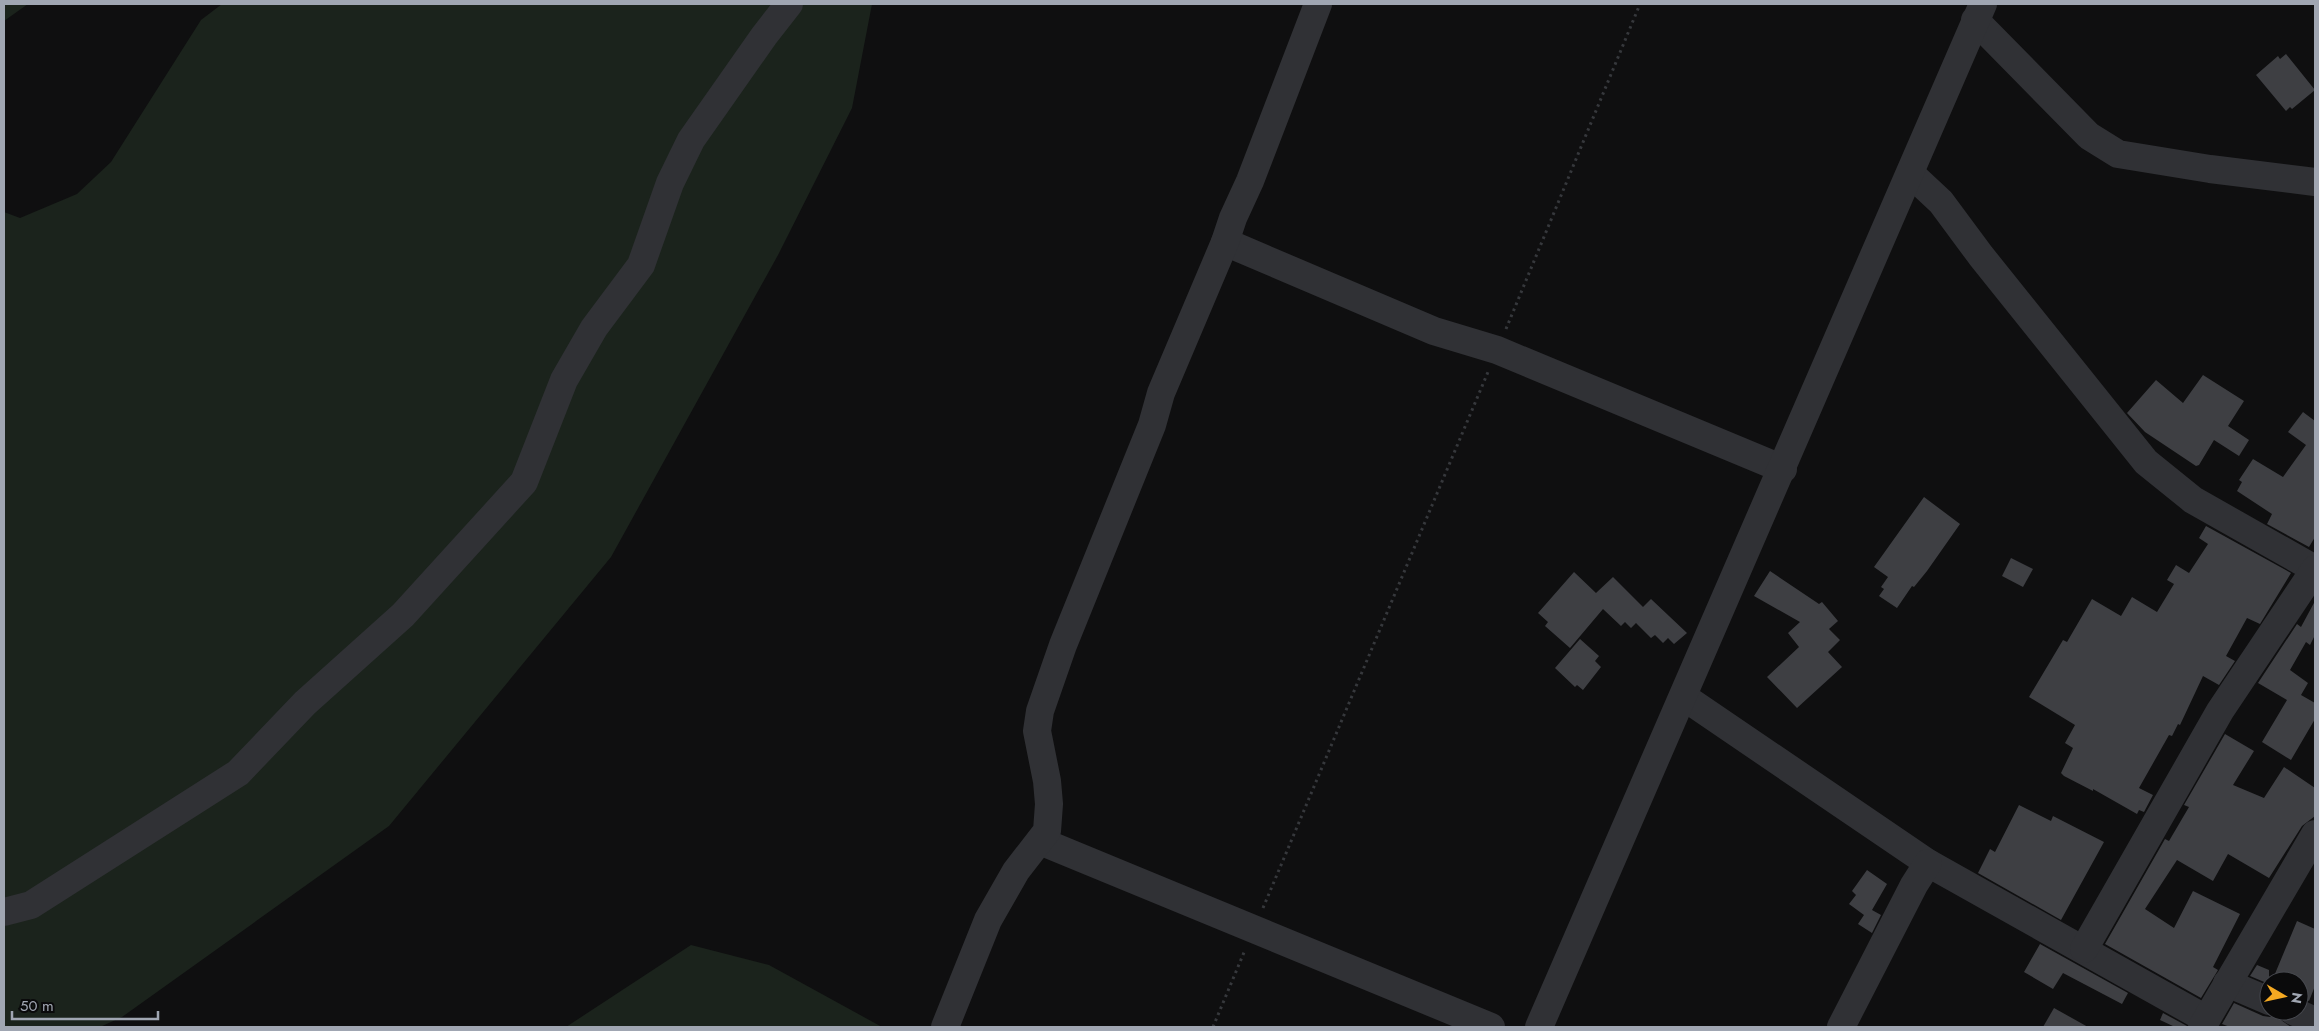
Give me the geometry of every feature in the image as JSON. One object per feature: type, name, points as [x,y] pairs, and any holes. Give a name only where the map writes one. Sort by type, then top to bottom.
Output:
[{"type":"street","points":[[4,912],[31,904],[238,774],[305,703],[403,615],[524,482],[564,380],[594,328],[641,265],[670,183],[691,140],[764,36],[789,4]]},
{"type":"street","points":[[945,1027],[988,920],[1016,871],[1047,831],[1049,804],[1047,781],[1037,731],[1040,712],[1063,645],[1152,425],[1161,393],[1226,242],[1233,218],[1250,181],[1318,4]]},
{"type":"street","points":[[1540,1027],[1783,469],[1979,12],[2089,136],[2118,154],[2210,169],[2315,182]]},
{"type":"street","points":[[1910,174],[1941,202],[1981,256],[2146,462],[2193,500],[2315,569],[2220,711],[2084,949]]},
{"type":"street","points":[[1226,242],[1434,331],[1497,350],[1783,469]]},
{"type":"street","points":[[1684,697],[1928,863],[2084,949],[2204,1023],[2315,836]]},
{"type":"street","points":[[1040,841],[1491,1027]]},
{"type":"street","points":[[1841,1027],[1914,885],[1928,863]]},
{"type":"street","points":[[2226,983],[2259,997]]},
{"type":"path","points":[[1213,1027],[1640,4]]},
{"type":"shaded area","points":[[4,4],[28,4],[4,21]]},
{"type":"shaded area","points":[[222,4],[872,4],[852,108],[778,255],[611,557],[389,826],[122,1017],[100,1027],[4,1027],[4,212],[20,218],[77,194],[111,162],[201,20]]},
{"type":"shaded area","points":[[691,945],[769,965],[882,1027],[566,1027]]},
{"type":"building","points":[[2286,54],[2315,90],[2292,109],[2290,107],[2286,111],[2256,75],[2278,56],[2280,59]]},
{"type":"building","points":[[2203,375],[2244,401],[2228,426],[2249,440],[2239,456],[2214,440],[2199,465],[2196,466],[2145,432],[2127,413],[2156,380],[2183,403]]},
{"type":"building","points":[[2303,412],[2315,421],[2315,537],[2309,547],[2267,524],[2272,514],[2237,491],[2242,482],[2239,480],[2253,459],[2283,477],[2306,445],[2288,432]]},
{"type":"building","points":[[1924,497],[1960,524],[1927,571],[1914,587],[1912,586],[1897,608],[1879,596],[1884,589],[1881,587],[1888,577],[1874,567]]},
{"type":"building","points":[[2206,526],[2291,573],[2260,624],[2247,618],[2226,656],[2235,661],[2219,685],[2203,676],[2180,725],[2178,724],[2172,736],[2169,735],[2139,788],[2153,795],[2144,812],[2139,810],[2137,814],[2061,773],[2073,748],[2065,743],[2075,725],[2029,697],[2063,640],[2067,642],[2092,599],[2121,616],[2132,597],[2157,612],[2174,584],[2167,580],[2176,565],[2189,573],[2208,544],[2199,538]]},
{"type":"building","points":[[2011,558],[2033,569],[2023,587],[2002,576]]},
{"type":"building","points":[[1770,571],[1819,604],[1822,602],[1838,621],[1829,629],[1840,640],[1828,652],[1842,667],[1797,708],[1767,677],[1799,647],[1788,633],[1800,622],[1754,596]]},
{"type":"building","points":[[1574,572],[1596,593],[1613,577],[1643,607],[1651,599],[1687,633],[1674,644],[1668,638],[1663,643],[1655,635],[1651,638],[1636,623],[1631,628],[1625,622],[1621,626],[1603,609],[1570,648],[1545,626],[1548,622],[1538,613]]},
{"type":"building","points":[[2315,601],[2315,635],[2310,645],[2306,642],[2290,670],[2308,683],[2301,695],[2315,703],[2315,719],[2291,760],[2262,742],[2287,700],[2258,683],[2297,624],[2301,627]]},
{"type":"building","points":[[1580,639],[1599,656],[1595,661],[1601,667],[1583,690],[1577,685],[1575,687],[1555,668]]},
{"type":"building","points":[[2225,734],[2254,751],[2233,785],[2264,798],[2284,767],[2315,788],[2315,816],[2302,826],[2269,878],[2228,854],[2213,881],[2177,860],[2145,909],[2174,928],[2193,891],[2240,914],[2213,967],[2218,970],[2201,998],[2105,944],[2165,839],[2169,841],[2189,807],[2184,805]]},
{"type":"building","points":[[2019,805],[2051,821],[2053,816],[2104,842],[2061,920],[1978,873],[1990,849],[1995,852]]},
{"type":"building","points":[[1867,870],[1887,884],[1872,910],[1881,915],[1872,933],[1858,924],[1864,915],[1849,904],[1856,895],[1852,891]]},
{"type":"building","points":[[2297,921],[2315,929],[2315,986],[2309,1001],[2309,971],[2276,971]]},
{"type":"building","points":[[2040,944],[2128,993],[2122,1004],[2063,973],[2053,989],[2024,972]]},
{"type":"building","points":[[2257,965],[2269,970],[2259,971],[2259,980],[2250,976]]},
{"type":"building","points":[[2234,1003],[2259,1014],[2259,1021],[2282,1021],[2291,1027],[2230,1027],[2222,1024]]},
{"type":"building","points":[[2054,1008],[2088,1027],[2043,1027]]},
{"type":"building","points":[[2163,1013],[2187,1026],[2175,1027],[2160,1020]]}]
